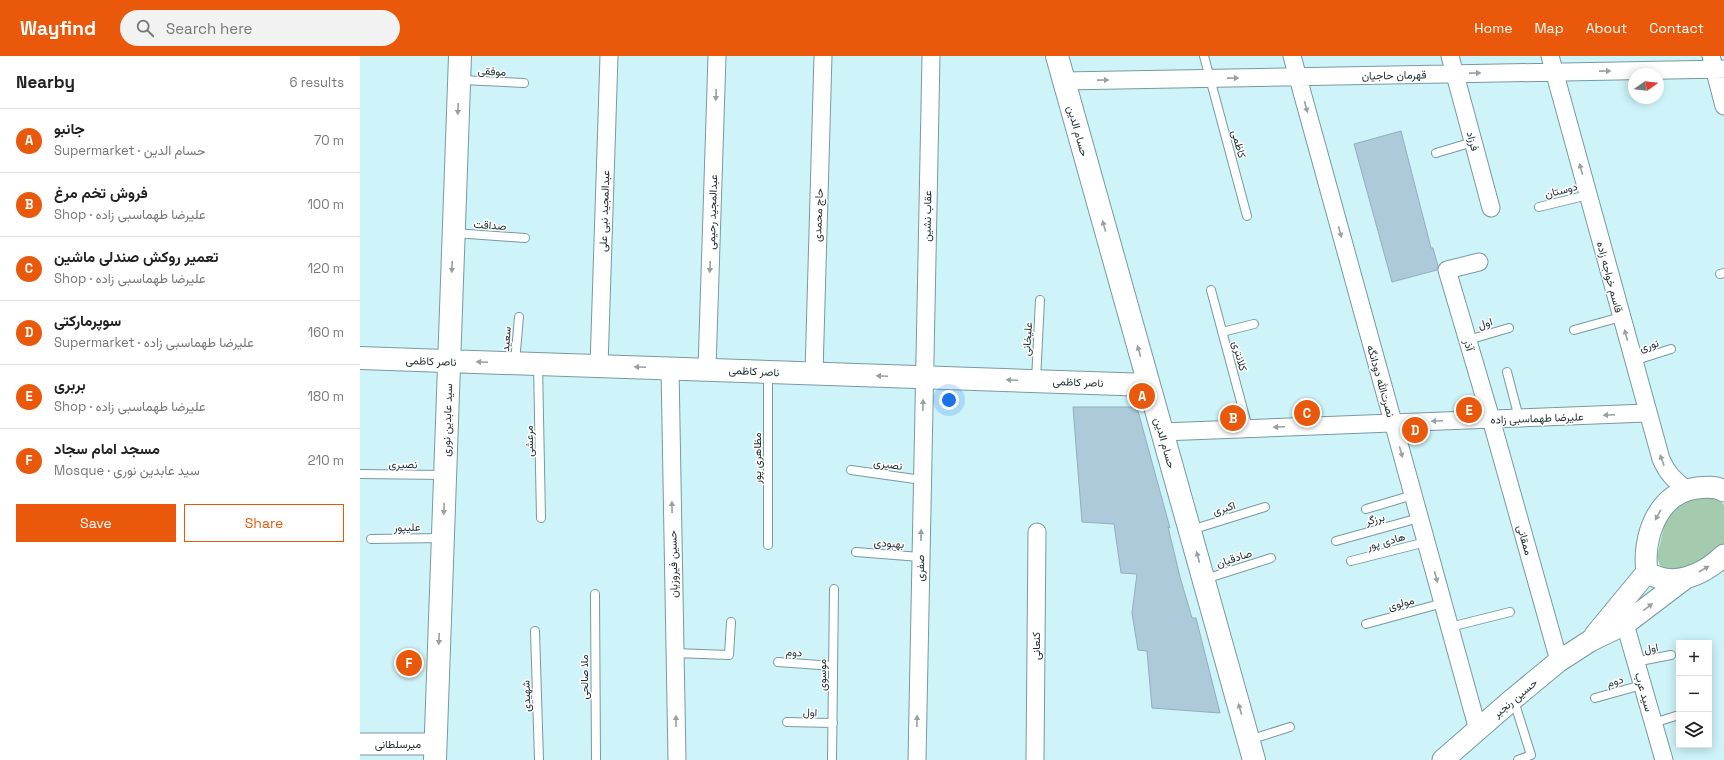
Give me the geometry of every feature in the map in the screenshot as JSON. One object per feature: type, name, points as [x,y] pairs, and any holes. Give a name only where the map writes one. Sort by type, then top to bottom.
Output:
[{"type":"main road","name":"سید عابدین نوری","points":[[435,752],[460,56]]},
{"type":"main road","name":"حسام الدین","points":[[1057,56],[1252,750]]},
{"type":"main road","name":"ناصر کاظمی","points":[[360,358],[1149,385]]},
{"type":"street","name":"عبدالمجید نبی علی","points":[[599,366],[609,56]]},
{"type":"street","name":"عبدالمجید رحیمی","points":[[707,369],[717,56]]},
{"type":"street","name":"حاج محمدی","points":[[814,373],[823,56]]},
{"type":"street","name":"عقاب نشین","points":[[924,377],[931,56]]},
{"type":"street","name":"نصرت‌الله دودانگه","points":[[1292,56],[1478,730]]},
{"type":"street","name":"فرزاد","points":[[1450,56],[1491,208]]},
{"type":"street","name":"قهرمان حاجیان","points":[[1064,81],[1455,74],[1552,64],[1717,64]]},
{"type":"street","name":"قاسم خواجه زاده","points":[[1552,64],[1661,459],[1666,471],[1674,480],[1686,489]]},
{"type":"street","points":[[1717,64],[1724,106]]},
{"type":"street","name":"آذر","points":[[1479,262],[1447,270],[1491,419]]},
{"type":"street","name":"حسین فیروزیان","points":[[670,368],[676,760]]},
{"type":"street","name":"صفری","points":[[917,760],[924,377]]},
{"type":"street","name":"علیرضا طهماسبی زاده","points":[[1162,432],[1648,413]]},
{"type":"street","name":"ممقانی","points":[[1491,419],[1559,662]]},
{"type":"street","points":[[1683,580],[1660,579],[1647,572],[1645,559],[1646,545],[1652,527],[1662,508],[1671,498],[1686,489],[1704,487],[1724,491]]},
{"type":"street","name":"کنعانی","points":[[1035,760],[1037,532]]},
{"type":"street","name":"حسین رنجبر","points":[[1443,760],[1513,699],[1559,662],[1590,641],[1625,624],[1683,580],[1704,570],[1724,556]]},
{"type":"street","name":"حسین رنجبر","points":[[1590,641],[1647,572]]},
{"type":"street","name":"سید عرب","points":[[1625,624],[1664,760]]},
{"type":"street","name":"میرسلطانی","points":[[360,744],[435,752]]},
{"type":"lane","name":"کاظمی","points":[[1204,56],[1247,216]]},
{"type":"lane","name":"موفقی","points":[[459,80],[524,84]]},
{"type":"lane","points":[[1436,153],[1474,142]]},
{"type":"lane","name":"دوستان","points":[[1539,206],[1588,195]]},
{"type":"lane","name":"صداقت","points":[[453,233],[525,238]]},
{"type":"lane","name":"کلانتری","points":[[1211,290],[1248,428]]},
{"type":"lane","name":"علیخانی","points":[[1036,380],[1040,300]]},
{"type":"lane","name":"سعید","points":[[515,363],[519,317]]},
{"type":"lane","points":[[1574,330],[1621,317]]},
{"type":"lane","points":[[1222,332],[1254,324]]},
{"type":"lane","name":"اول","points":[[1468,340],[1509,328]]},
{"type":"lane","name":"نوری","points":[[1633,361],[1671,349]]},
{"type":"lane","name":"مرعشی","points":[[538,364],[541,518]]},
{"type":"lane","name":"مظاهری پور","points":[[768,372],[768,545]]},
{"type":"lane","points":[[1507,372],[1519,418]]},
{"type":"lane","name":"نصیری","points":[[851,470],[922,480]]},
{"type":"lane","name":"نصیری","points":[[360,474],[445,475]]},
{"type":"lane","points":[[1366,509],[1413,495]]},
{"type":"lane","name":"اکبری","points":[[1190,530],[1264,507]]},
{"type":"lane","name":"برزگر","points":[[1336,541],[1419,518]]},
{"type":"lane","name":"علیپور","points":[[371,539],[443,538]]},
{"type":"lane","name":"هادی پور","points":[[1351,561],[1426,542]]},
{"type":"lane","name":"بهبودی","points":[[856,552],[920,557]]},
{"type":"lane","name":"صادقیان","points":[[1204,580],[1271,558]]},
{"type":"lane","name":"موسوی","points":[[832,760],[834,589]]},
{"type":"lane","name":"ملا صالحی","points":[[595,594],[596,760]]},
{"type":"lane","name":"مولوی","points":[[1366,624],[1443,603]]},
{"type":"lane","points":[[1450,627],[1510,612]]},
{"type":"lane","points":[[674,653],[729,655],[731,622]]},
{"type":"lane","name":"شهیدی","points":[[535,631],[539,760]]},
{"type":"lane","name":"اول","points":[[1635,662],[1671,655]]},
{"type":"lane","name":"دوم","points":[[778,662],[833,666]]},
{"type":"lane","name":"دوم","points":[[1595,698],[1642,684]]},
{"type":"lane","points":[[1513,699],[1531,755],[1518,760]]},
{"type":"lane","points":[[1653,723],[1676,716]]},
{"type":"lane","name":"اول","points":[[787,722],[833,723]]},
{"type":"lane","points":[[1252,750],[1290,726]]},
{"type":"green space","points":[[1682,497],[1716,497],[1724,505],[1724,544],[1721,550],[1687,572],[1661,568],[1657,557],[1666,518]]},
{"type":"building","points":[[1401,131],[1431,248],[1433,248],[1438,266],[1437,270],[1392,282],[1354,144]]},
{"type":"building","points":[[1073,407],[1133,407],[1138,411],[1170,528],[1168,527],[1180,577],[1192,618],[1196,618],[1220,713],[1152,708],[1147,651],[1138,650],[1132,613],[1137,574],[1121,573],[1114,524],[1082,522]]},
{"type":"place","name":"جانبو","points":[[1142,396]]},
{"type":"place","name":"بربری","points":[[1469,410]]},
{"type":"place","name":"تعمیر روکش صندلی ماشین","points":[[1307,413]]},
{"type":"place","name":"فروش تخم مرغ","points":[[1233,418]]},
{"type":"place","name":"سوپرمارکتی","points":[[1415,430]]},
{"type":"place","name":"مسجد امام سجاد","points":[[409,663]]}]
